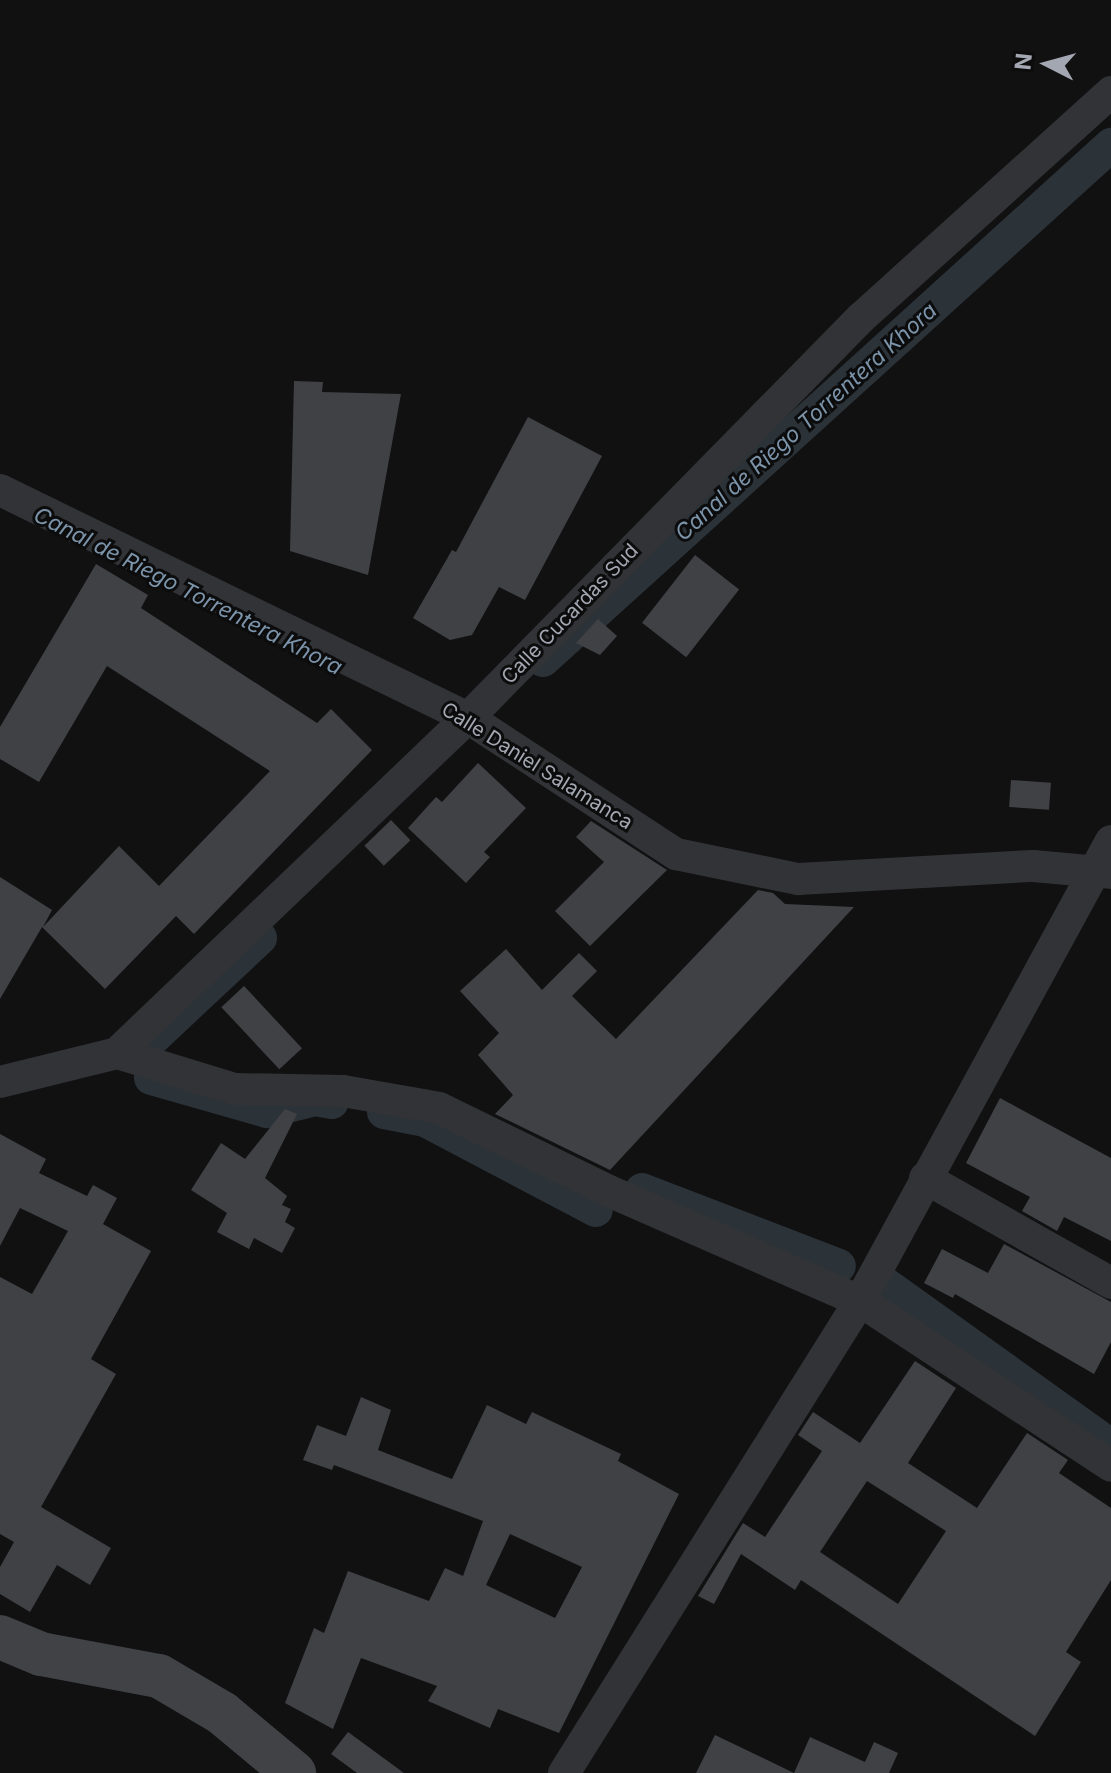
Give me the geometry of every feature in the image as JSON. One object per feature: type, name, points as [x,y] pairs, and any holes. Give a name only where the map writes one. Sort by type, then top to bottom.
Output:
[{"type":"main road","points":[[0,1637],[41,1654],[159,1676],[222,1713],[294,1773]]},
{"type":"street","name":"Calle Cucardas Sud","points":[[0,1082],[117,1053],[468,718],[861,318],[1111,92]]},
{"type":"street","name":"Calle Daniel Salamanca","points":[[0,490],[468,718],[676,854],[798,879],[902,869],[1102,870]]},
{"type":"street","points":[[564,1773],[860,1301],[925,1178],[1102,870],[1111,841]]},
{"type":"street","points":[[117,1053],[235,1089],[343,1091],[439,1108],[609,1191],[860,1301],[1111,1466]]},
{"type":"street","points":[[925,1178],[1111,1283]]},
{"type":"building","points":[[294,381],[323,382],[322,392],[401,394],[368,575],[290,551]]},
{"type":"building","points":[[528,417],[602,456],[525,600],[499,587],[472,635],[450,640],[413,618],[452,550],[456,552]]},
{"type":"building","points":[[695,555],[739,589],[686,657],[642,623]]},
{"type":"building","points":[[96,564],[148,595],[141,608],[317,723],[331,709],[372,750],[194,934],[176,916],[105,989],[42,927],[0,999],[0,877],[52,910],[43,927],[119,846],[159,886],[270,771],[107,666],[39,782],[0,759],[0,727]]},
{"type":"building","points":[[598,619],[617,636],[600,655],[576,643]]},
{"type":"building","points":[[478,763],[526,808],[484,852],[490,857],[466,883],[408,828],[436,797],[442,802]]},
{"type":"building","points":[[1011,780],[1051,783],[1049,810],[1009,807]]},
{"type":"building","points":[[391,820],[410,840],[384,866],[364,846]]},
{"type":"building","points":[[591,821],[667,870],[590,946],[555,911],[604,862],[576,837]]},
{"type":"building","points":[[758,890],[773,893],[785,904],[854,907],[610,1170],[495,1114],[513,1095],[478,1055],[499,1033],[460,991],[506,949],[542,990],[579,953],[597,971],[572,996],[616,1039]]},
{"type":"building","points":[[244,986],[302,1048],[279,1069],[221,1007]]},
{"type":"building","points":[[1000,1098],[1111,1158],[1111,1241],[1064,1217],[1057,1231],[1022,1211],[1030,1197],[966,1163]]},
{"type":"building","points":[[285,1109],[297,1114],[265,1178],[287,1196],[282,1205],[291,1209],[285,1222],[295,1228],[282,1253],[254,1238],[249,1249],[217,1232],[227,1213],[191,1190],[221,1143],[245,1159]]},
{"type":"building","points":[[0,1134],[46,1159],[39,1173],[87,1196],[93,1185],[117,1198],[103,1224],[151,1251],[91,1359],[116,1374],[41,1507],[111,1548],[90,1585],[57,1565],[30,1612],[0,1594],[0,1567],[14,1542],[0,1534],[0,1277],[32,1294],[68,1231],[20,1208],[0,1246]]},
{"type":"building","points":[[1004,1244],[1111,1302],[1111,1342],[1094,1374],[955,1294],[953,1298],[924,1283],[942,1249],[988,1273]]},
{"type":"building","points":[[915,1361],[956,1388],[908,1463],[977,1508],[1027,1433],[1068,1460],[1059,1473],[1111,1508],[1111,1580],[1066,1652],[1081,1662],[1035,1736],[801,1580],[795,1590],[741,1554],[714,1604],[698,1596],[743,1523],[765,1537],[822,1451],[798,1435],[813,1412],[860,1443]],"holes":[[[867,1481],[946,1531],[898,1604],[820,1552]]]},
{"type":"building","points":[[361,1397],[391,1410],[378,1450],[452,1479],[487,1405],[526,1424],[532,1412],[621,1454],[618,1461],[679,1494],[559,1733],[498,1709],[490,1728],[428,1701],[437,1686],[361,1658],[333,1729],[285,1703],[314,1628],[324,1633],[348,1571],[429,1601],[445,1568],[463,1576],[483,1521],[334,1465],[332,1470],[303,1460],[317,1425],[346,1436]],"holes":[[[510,1534],[582,1567],[555,1618],[486,1585]]]},
{"type":"building","points":[[348,1732],[404,1773],[357,1773],[331,1754]]},
{"type":"building","points":[[715,1735],[794,1773],[696,1773]]},
{"type":"building","points":[[810,1737],[865,1762],[874,1742],[898,1753],[889,1773],[794,1773]]},
{"type":"waterway","name":"Canal de Riego Torrentera Khora","points":[[543,660],[1111,145]]},
{"type":"waterway","name":"Canal de Riego Torrentera Khora","points":[[152,1039],[260,938]]},
{"type":"waterway","name":"Canal de Riego Torrentera Khora","points":[[151,1078],[267,1111],[316,1099],[332,1102]]},
{"type":"waterway","name":"Canal de Riego Torrentera Khora","points":[[384,1112],[425,1120],[596,1210]]},
{"type":"waterway","name":"Canal de Riego Torrentera Khora","points":[[642,1190],[839,1266]]},
{"type":"waterway","name":"Canal de Riego Torrentera Khora","points":[[885,1284],[1111,1446]]}]
